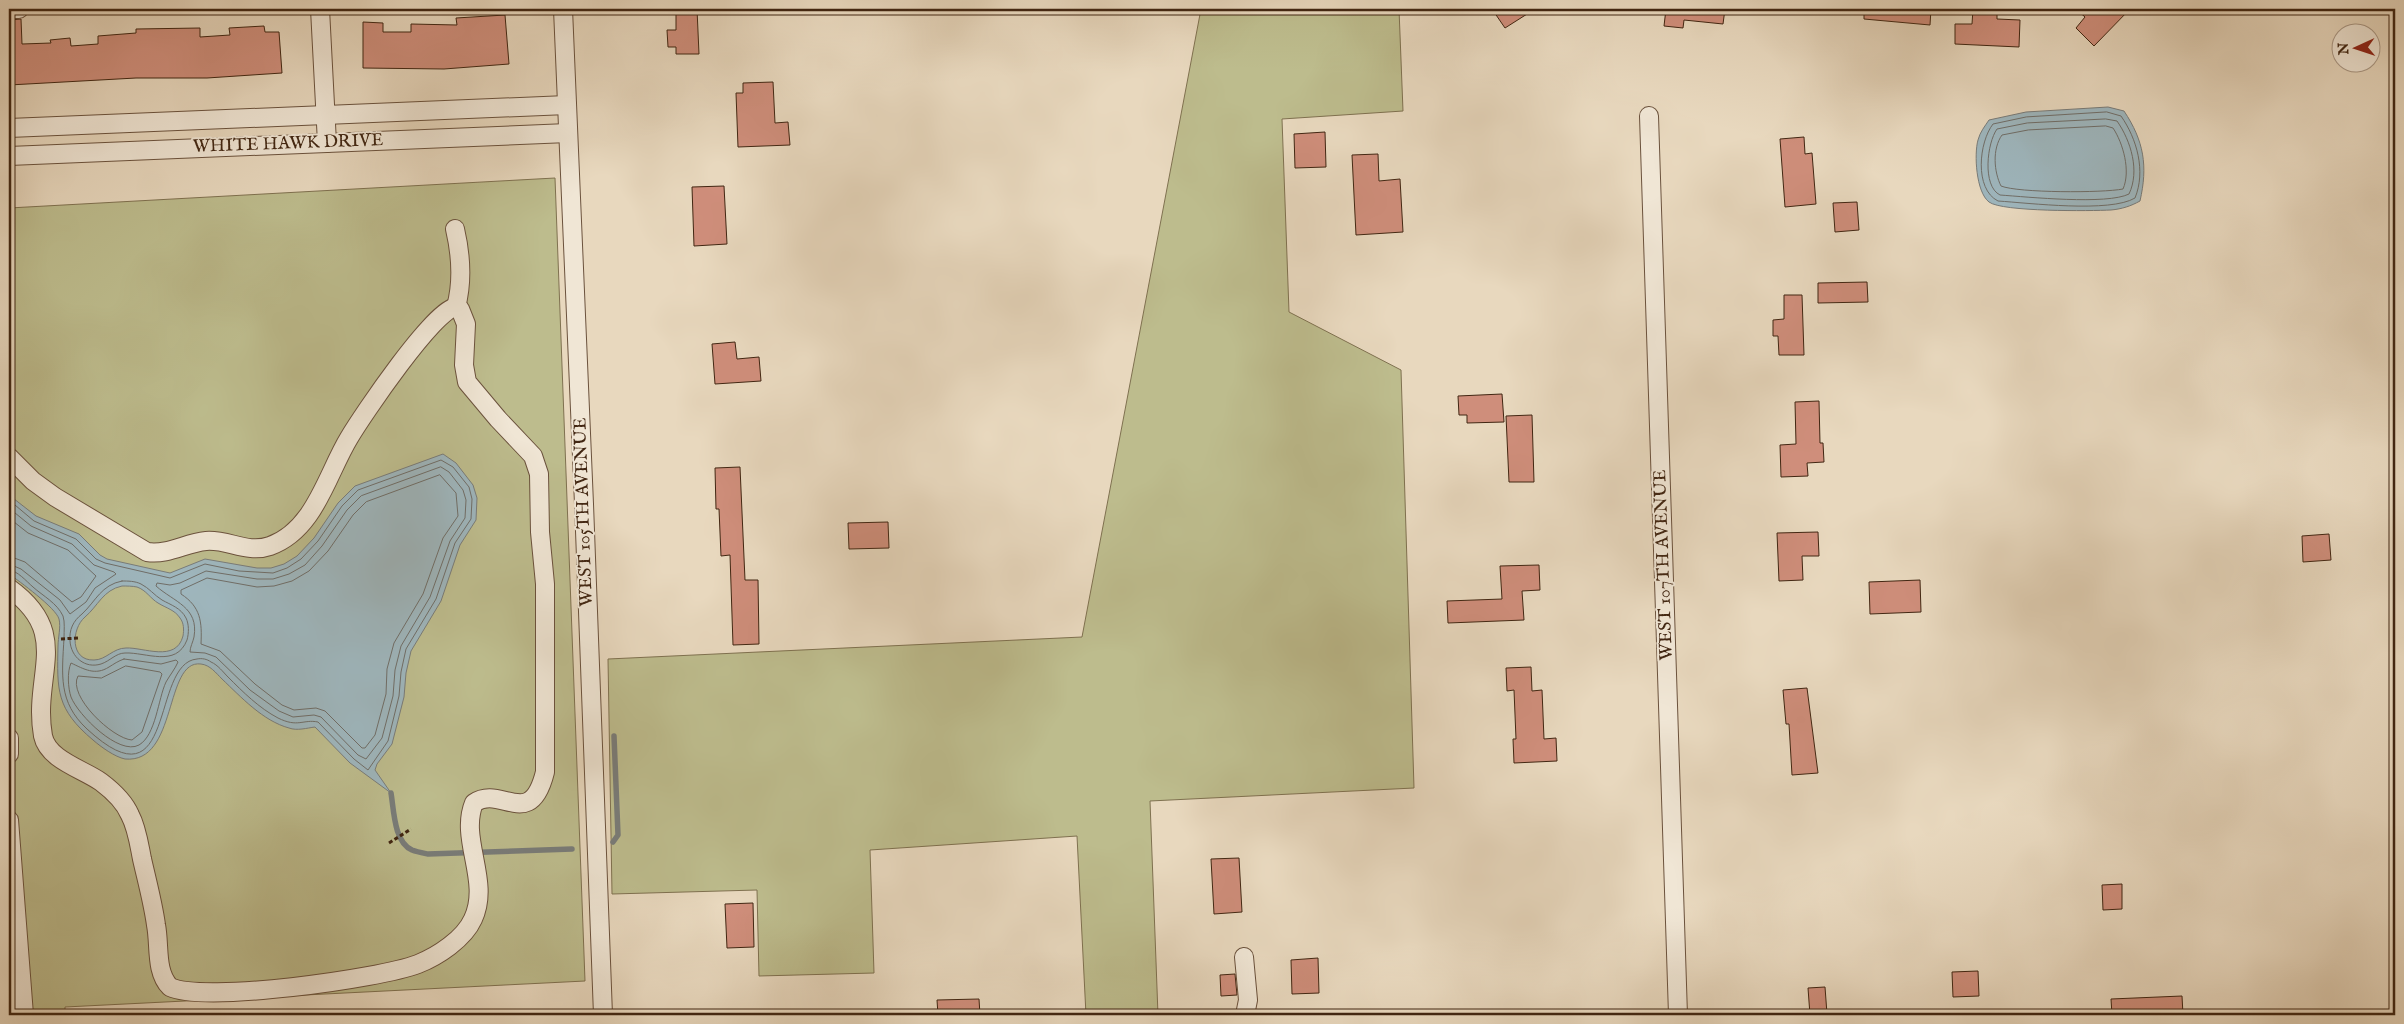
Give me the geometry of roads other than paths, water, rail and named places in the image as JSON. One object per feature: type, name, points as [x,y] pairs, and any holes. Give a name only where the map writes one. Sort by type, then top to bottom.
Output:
[{"type":"street","points":[[9,9],[19,9]]},
{"type":"street","points":[[320,9],[327,143]]},
{"type":"street","name":"WEST 105TH AVENUE","points":[[563,9],[603,1015]]},
{"type":"street","name":"WHITE HAWK DRIVE","points":[[9,128],[567,105]]},
{"type":"street","name":"WEST 107TH AVENUE","points":[[1649,116],[1678,1015]]},
{"type":"street","name":"WHITE HAWK DRIVE","points":[[9,156],[568,133]]},
{"type":"street","points":[[455,229],[460,251],[459,295],[456,307]]},
{"type":"street","points":[[9,456],[33,480],[55,497],[147,552],[165,553],[191,544],[210,541],[249,549],[270,546],[291,533],[312,510],[321,496],[348,439],[362,418],[431,326],[444,312],[456,307]]},
{"type":"street","points":[[9,588],[26,601],[40,618],[43,626],[46,640],[41,715],[44,741],[56,755],[100,781],[118,796],[131,817],[154,912],[162,974],[170,987],[189,992],[249,991],[321,984],[386,972],[419,963],[449,946],[463,934],[477,911],[479,893],[470,822],[474,803],[485,799],[525,803],[534,798],[541,786],[545,772],[545,584],[537,463],[533,456],[467,382],[464,365],[466,324],[463,315],[456,307]]},
{"type":"street","points":[[9,738],[9,754]]},
{"type":"street","points":[[9,820],[24,1015]]},
{"type":"street","points":[[1244,956],[1248,1000],[1244,1015]]},
{"type":"water","points":[[2108,107],[2124,111],[2140,143],[2144,176],[2140,201],[2119,209],[2085,211],[2011,208],[1989,202],[1985,197],[1979,182],[1976,154],[1979,137],[1989,120],[2026,112]]},
{"type":"water","points":[[443,454],[456,463],[473,485],[477,498],[476,520],[460,545],[441,601],[411,651],[406,673],[404,697],[392,744],[377,764],[375,770],[391,793],[350,763],[315,727],[292,729],[279,725],[253,708],[213,670],[201,664],[189,667],[181,677],[163,730],[154,746],[142,756],[121,758],[104,749],[81,729],[65,708],[61,698],[58,675],[59,619],[51,608],[9,574],[9,495],[36,516],[79,534],[100,555],[107,559],[170,573],[205,559],[257,568],[271,568],[284,564],[297,556],[314,538],[338,503],[355,486]],"holes":[[[122,586],[140,588],[155,601],[178,615],[184,629],[183,636],[174,649],[158,652],[126,648],[94,660],[86,659],[80,655],[75,643],[75,636],[80,622],[105,595],[115,588]]]},
{"type":"waterway","points":[[613,842],[618,835],[614,736]]},
{"type":"waterway","points":[[391,793],[398,833],[406,846],[412,850],[428,854],[572,849]]}]
